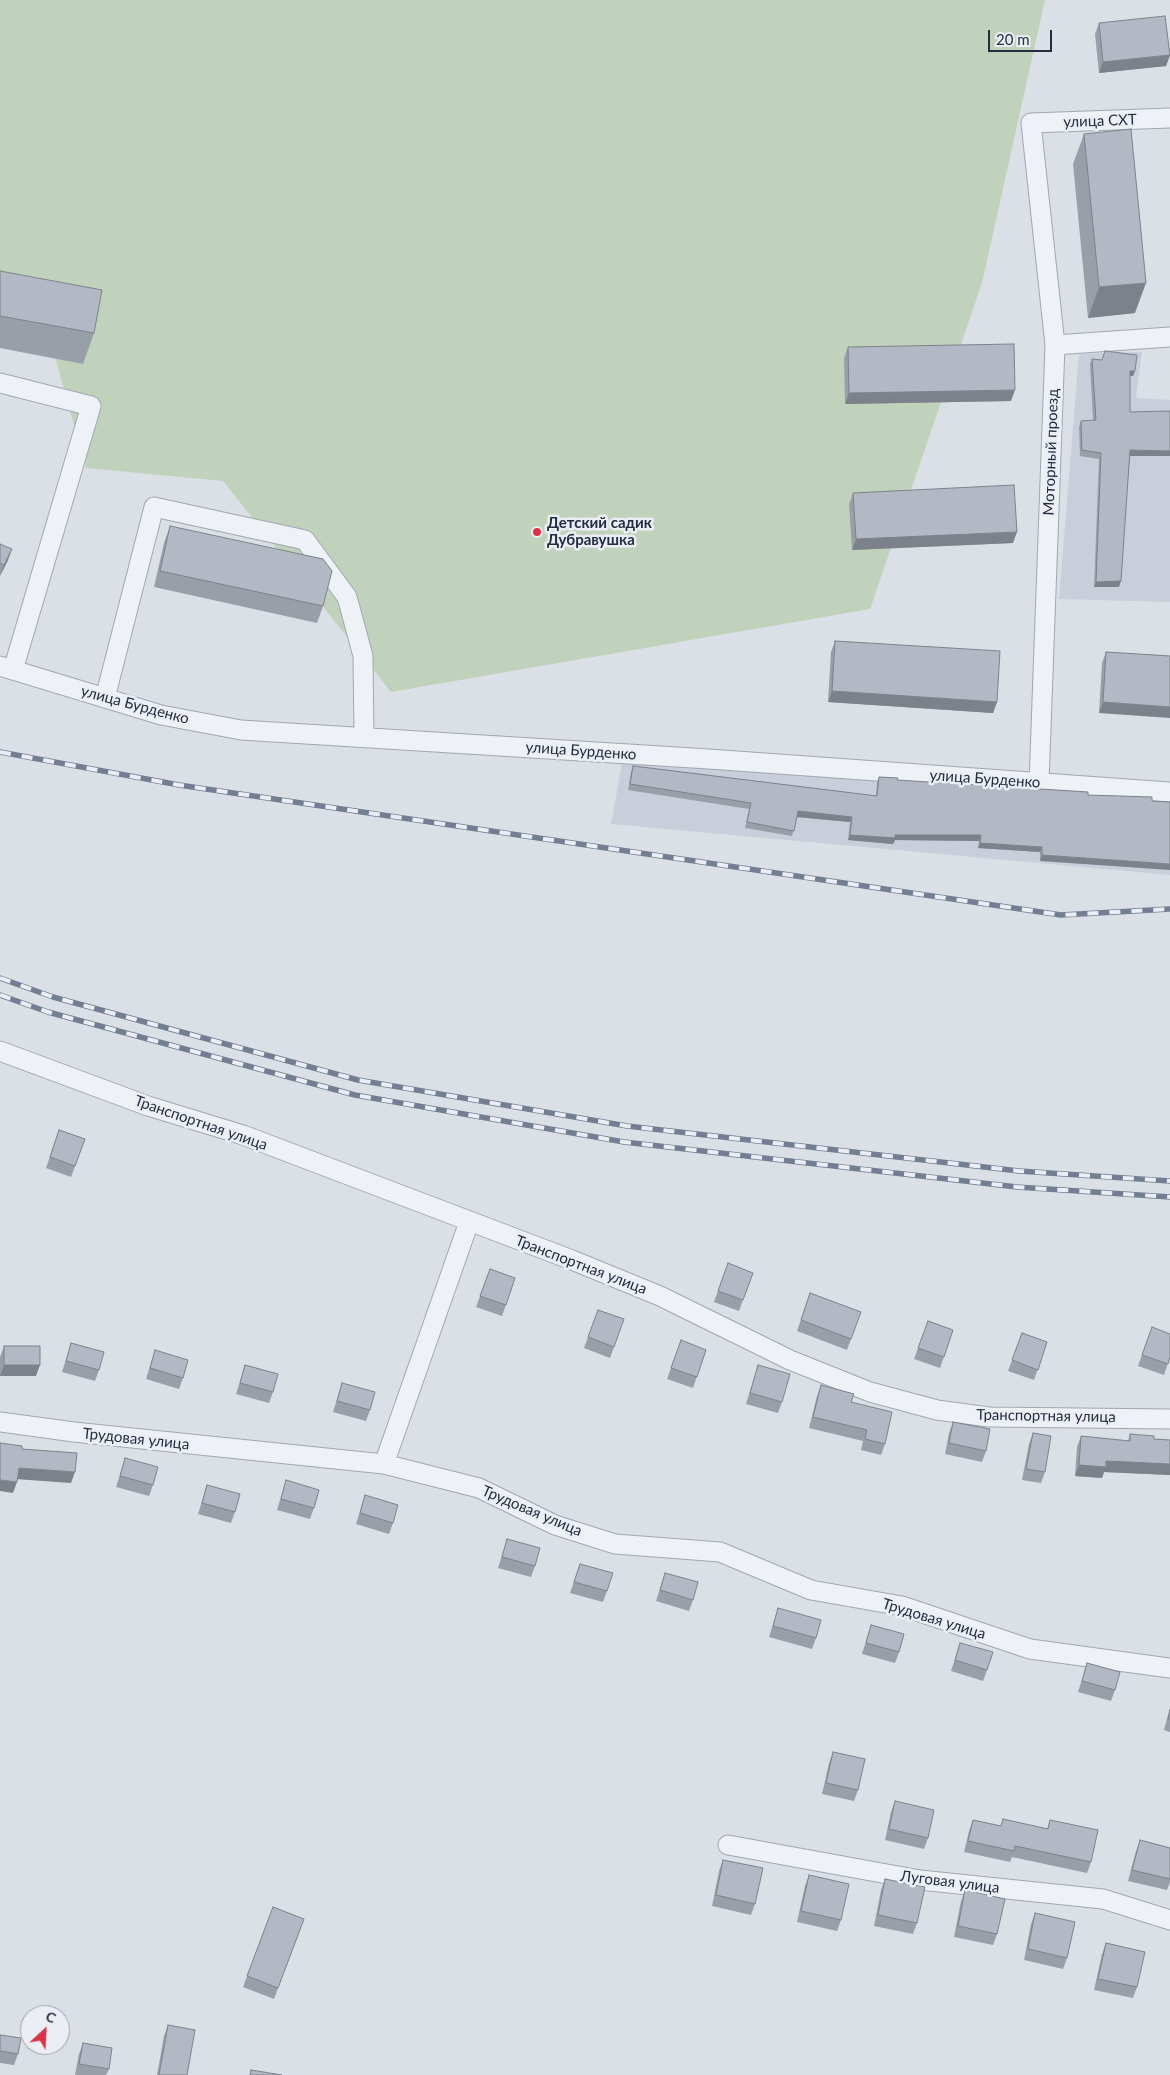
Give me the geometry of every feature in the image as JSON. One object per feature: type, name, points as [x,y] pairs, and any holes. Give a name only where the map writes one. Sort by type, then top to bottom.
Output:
[{"type":"street","name":"улица СХТ","points":[[1031,123],[1170,118]]},
{"type":"street","name":"Моторный проезд","points":[[1031,123],[1055,346],[1039,783]]},
{"type":"street","points":[[1055,346],[1170,337]]},
{"type":"street","points":[[0,383],[91,406],[6,668]]},
{"type":"street","points":[[105,698],[154,507],[305,540],[347,597],[363,656],[364,738]]},
{"type":"street","name":"улица Бурденко","points":[[6,668],[161,715],[241,730],[709,759],[1170,792]]},
{"type":"street","name":"Транспортная улица","points":[[0,1051],[148,1106],[243,1135],[572,1260],[660,1296],[790,1360],[870,1392],[937,1410],[989,1417],[1170,1418]]},
{"type":"street","points":[[384,1464],[469,1222]]},
{"type":"street","name":"Трудовая улица","points":[[0,1422],[74,1432],[384,1464],[479,1488],[556,1525],[615,1544],[720,1552],[811,1590],[902,1606],[1030,1649],[1170,1668]]},
{"type":"street","name":"Луговая улица","points":[[728,1845],[920,1880],[1103,1899],[1170,1920]]},
{"type":"shaded area","points":[[1142,352],[1136,398],[1170,400],[1170,602],[1059,599],[1079,354]]},
{"type":"shaded area","points":[[622,763],[898,776],[1170,799],[1170,875],[611,824]]},
{"type":"green space","points":[[0,0],[1045,0],[982,283],[870,609],[391,692],[223,481],[86,468],[40,304],[0,314]]},
{"type":"building","points":[[1165,16],[1170,55],[1103,62],[1099,23]]},
{"type":"building","points":[[1131,129],[1146,283],[1099,287],[1084,134]]},
{"type":"building","points":[[0,271],[102,290],[94,333],[0,316]]},
{"type":"building","points":[[1014,344],[1015,390],[849,393],[848,347]]},
{"type":"building","points":[[1105,351],[1137,355],[1135,371],[1130,371],[1130,412],[1170,411],[1170,451],[1130,450],[1121,581],[1096,582],[1101,453],[1082,450],[1081,421],[1096,420],[1092,359],[1102,360]]},
{"type":"building","points":[[1014,485],[1017,532],[856,539],[853,493]]},
{"type":"building","points":[[170,526],[323,559],[332,571],[323,606],[160,571]]},
{"type":"building","points":[[0,544],[12,549],[4,565],[0,563]]},
{"type":"building","points":[[835,641],[1000,651],[997,702],[832,691]]},
{"type":"building","points":[[1106,652],[1170,656],[1170,707],[1103,702]]},
{"type":"building","points":[[633,766],[877,796],[879,777],[898,778],[897,780],[1088,792],[1088,795],[1152,797],[1152,801],[1170,802],[1170,864],[1042,855],[1042,847],[980,843],[981,835],[895,835],[895,838],[850,835],[852,817],[798,811],[794,831],[747,822],[751,803],[630,784]]},
{"type":"building","points":[[59,1130],[85,1139],[75,1166],[50,1157]]},
{"type":"building","points":[[728,1263],[753,1273],[743,1300],[718,1291]]},
{"type":"building","points":[[490,1269],[515,1278],[506,1305],[480,1296]]},
{"type":"building","points":[[810,1293],[861,1312],[851,1339],[801,1320]]},
{"type":"building","points":[[598,1310],[624,1319],[614,1347],[588,1337]]},
{"type":"building","points":[[928,1321],[953,1330],[944,1357],[918,1348]]},
{"type":"building","points":[[1152,1327],[1170,1334],[1170,1357],[1168,1364],[1142,1355]]},
{"type":"building","points":[[1022,1333],[1047,1342],[1038,1370],[1012,1360]]},
{"type":"building","points":[[681,1340],[706,1350],[697,1377],[671,1368]]},
{"type":"building","points":[[71,1343],[104,1352],[99,1370],[66,1361]]},
{"type":"building","points":[[4,1346],[40,1346],[40,1365],[4,1365]]},
{"type":"building","points":[[155,1350],[188,1360],[183,1378],[150,1368]]},
{"type":"building","points":[[245,1365],[278,1374],[273,1392],[240,1383]]},
{"type":"building","points":[[758,1365],[790,1374],[782,1402],[750,1393]]},
{"type":"building","points":[[342,1383],[375,1392],[370,1410],[337,1401]]},
{"type":"building","points":[[821,1385],[854,1394],[851,1402],[892,1412],[885,1444],[865,1439],[867,1430],[813,1417]]},
{"type":"building","points":[[953,1422],[990,1429],[986,1451],[949,1443]]},
{"type":"building","points":[[1033,1433],[1051,1436],[1045,1472],[1026,1469]]},
{"type":"building","points":[[1130,1434],[1154,1436],[1154,1439],[1170,1440],[1170,1464],[1106,1461],[1106,1467],[1079,1465],[1081,1436],[1130,1441]]},
{"type":"building","points":[[0,1443],[22,1446],[22,1449],[77,1453],[75,1472],[19,1468],[17,1482],[0,1480]]},
{"type":"building","points":[[125,1458],[158,1467],[153,1485],[120,1476]]},
{"type":"building","points":[[286,1480],[319,1490],[314,1508],[281,1499]]},
{"type":"building","points":[[207,1485],[240,1494],[235,1512],[202,1503]]},
{"type":"building","points":[[365,1495],[398,1505],[393,1523],[360,1513]]},
{"type":"building","points":[[507,1539],[540,1548],[535,1566],[502,1557]]},
{"type":"building","points":[[580,1564],[613,1573],[607,1591],[574,1582]]},
{"type":"building","points":[[665,1573],[698,1582],[693,1600],[660,1590]]},
{"type":"building","points":[[778,1608],[821,1620],[816,1638],[773,1626]]},
{"type":"building","points":[[871,1625],[904,1634],[899,1652],[866,1643]]},
{"type":"building","points":[[960,1643],[993,1652],[987,1670],[955,1660]]},
{"type":"building","points":[[1087,1663],[1120,1672],[1115,1690],[1082,1681]]},
{"type":"building","points":[[833,1752],[865,1759],[858,1790],[826,1783]]},
{"type":"building","points":[[895,1801],[934,1810],[928,1838],[889,1829]]},
{"type":"building","points":[[1003,1819],[1048,1829],[1050,1820],[1098,1830],[1091,1862],[1015,1846],[1014,1851],[968,1841],[973,1820],[1001,1826]]},
{"type":"building","points":[[1140,1840],[1170,1848],[1170,1879],[1132,1870]]},
{"type":"building","points":[[723,1860],[763,1868],[755,1904],[716,1895]]},
{"type":"building","points":[[809,1875],[849,1884],[841,1920],[801,1911]]},
{"type":"building","points":[[885,1879],[925,1887],[917,1923],[878,1915]]},
{"type":"building","points":[[965,1890],[1005,1899],[997,1934],[958,1926]]},
{"type":"building","points":[[273,1907],[304,1919],[278,1988],[247,1976]]},
{"type":"building","points":[[1035,1913],[1075,1922],[1067,1958],[1028,1949]]},
{"type":"building","points":[[1106,1943],[1145,1952],[1137,1987],[1098,1979]]},
{"type":"building","points":[[168,2025],[195,2030],[187,2075],[159,2075]]},
{"type":"building","points":[[0,2035],[20,2038],[18,2054],[0,2051]]},
{"type":"building","points":[[83,2043],[112,2048],[109,2069],[79,2064]]},
{"type":"building","points":[[251,2070],[282,2075],[250,2075]]},
{"type":"railway","points":[[0,752],[179,785],[1061,915],[1170,909]]},
{"type":"railway","points":[[0,978],[53,997],[358,1080],[627,1126],[1019,1171],[1170,1181]]},
{"type":"railway","points":[[0,995],[48,1012],[355,1095],[624,1142],[1017,1187],[1170,1197]]},
{"type":"place","name":"Детский садик Дубравушка","points":[[537,532]]}]
